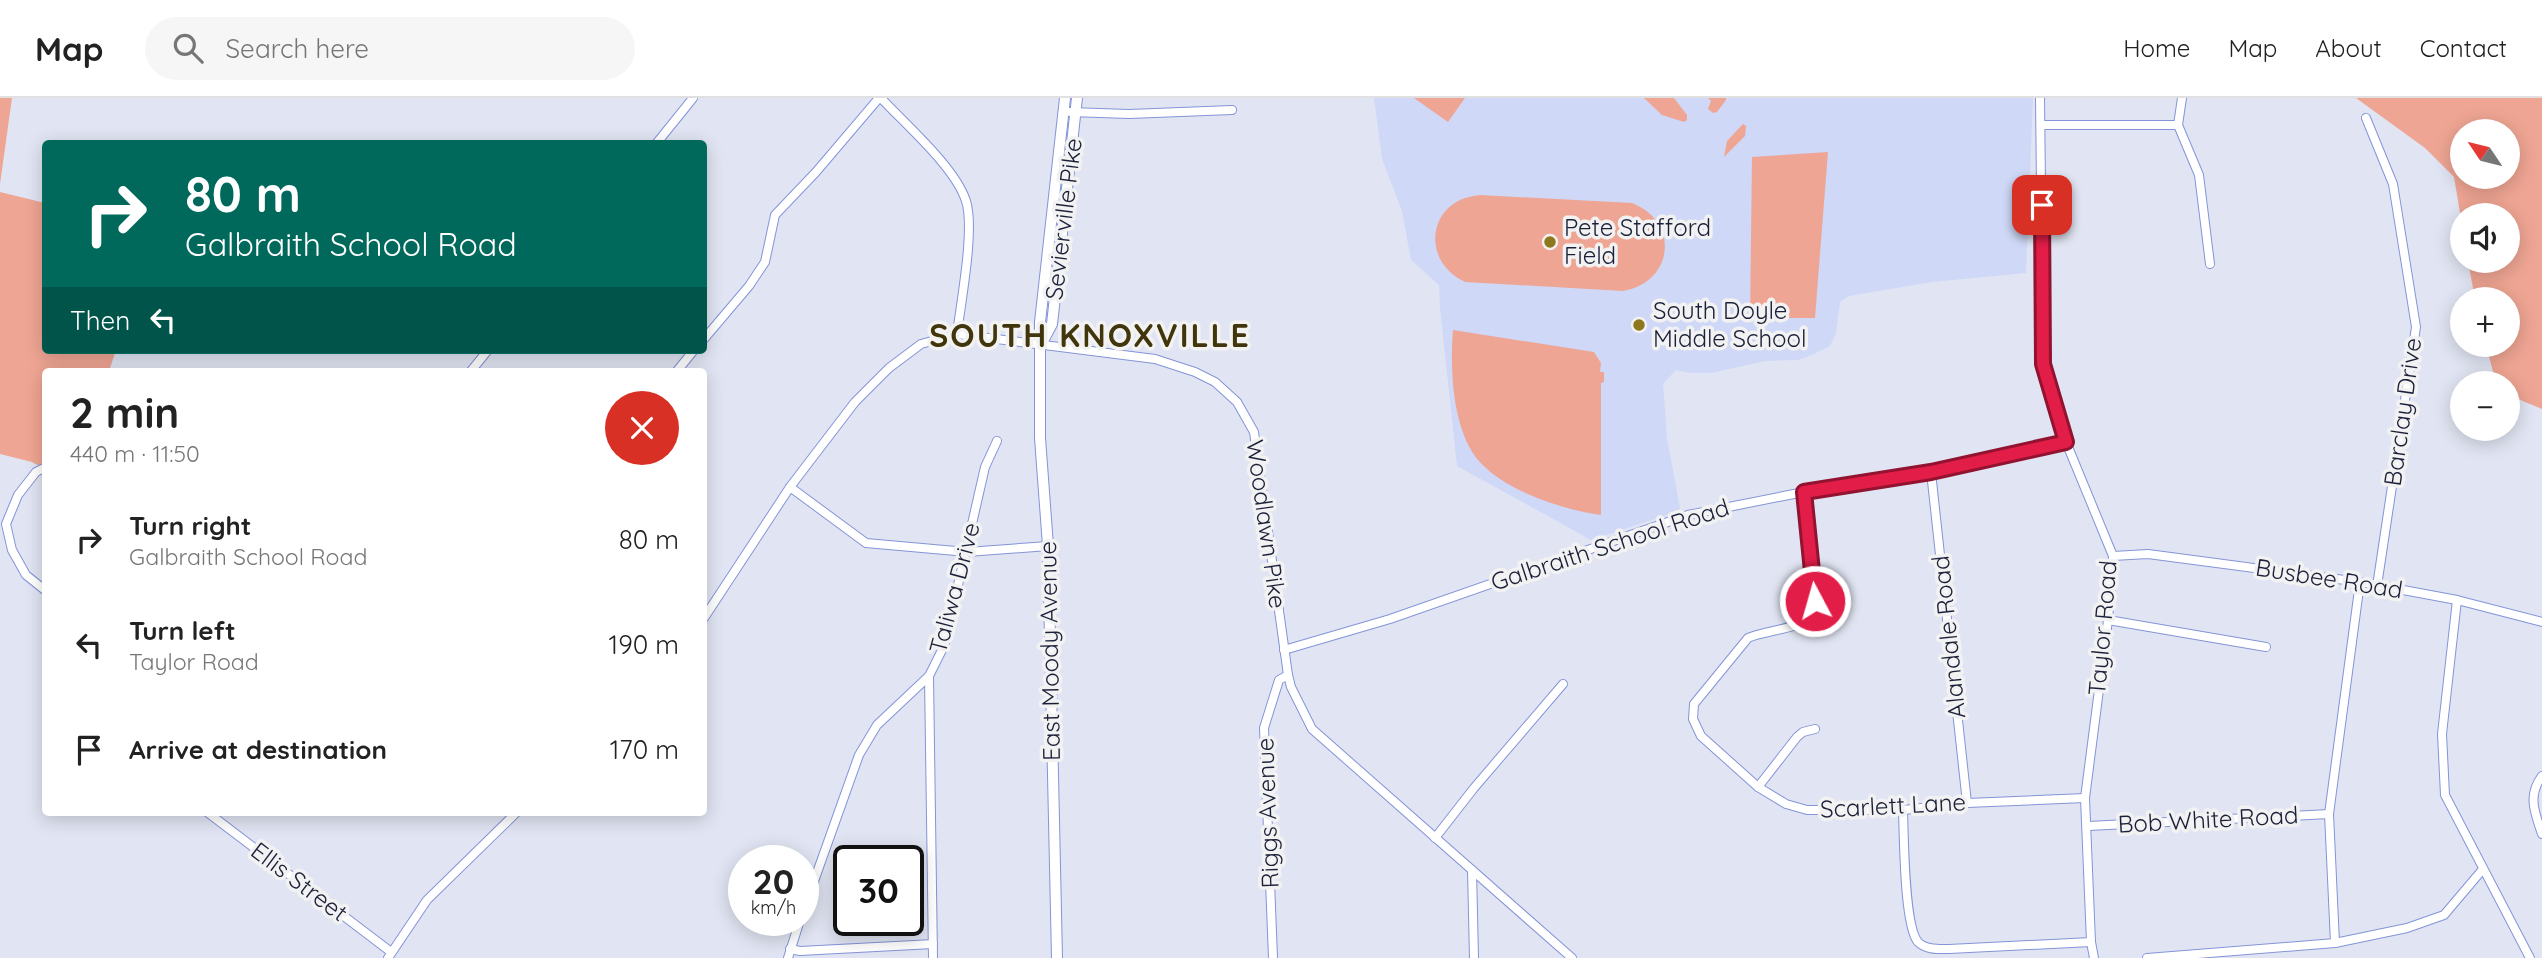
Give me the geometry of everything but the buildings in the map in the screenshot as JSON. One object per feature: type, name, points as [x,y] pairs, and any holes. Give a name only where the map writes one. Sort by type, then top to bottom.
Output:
[{"type":"main road","name":"Sevierville Pike","points":[[1042,343],[1040,322],[1065,98]]},
{"type":"main road","name":"Sevierville Pike","points":[[1042,343],[1052,324],[1077,98]]},
{"type":"main road","name":"East Moody Avenue","points":[[1042,343],[1040,438],[1048,546],[1057,958]]},
{"type":"street","points":[[659,140],[693,98]]},
{"type":"street","points":[[707,335],[749,286],[765,262],[775,215],[880,98],[950,173],[966,201],[970,230],[957,334]]},
{"type":"street","name":"Taylor Road","points":[[2040,98],[2043,364],[2066,442],[2113,556],[2108,620],[2085,798],[2091,943],[2094,958]]},
{"type":"street","points":[[2182,98],[2178,125],[2199,175],[2210,264]]},
{"type":"street","points":[[1063,112],[1129,114],[1232,110]]},
{"type":"street","name":"Barclay Drive","points":[[2366,118],[2393,184],[2416,327],[2377,586]]},
{"type":"street","points":[[2041,125],[2178,125]]},
{"type":"street","name":"Woodlawn Pike","points":[[707,613],[790,487],[855,402],[889,368],[921,344],[957,334],[1042,343],[1155,359],[1205,377],[1215,382],[1237,402],[1254,432],[1288,675],[1291,687],[1312,729],[1572,958]]},
{"type":"street","points":[[473,368],[485,354]]},
{"type":"street","points":[[679,368],[691,354]]},
{"type":"street","name":"Taliwa Drive","points":[[819,867],[859,755],[877,725],[929,676],[944,646],[985,467],[990,451],[997,441]]},
{"type":"street","name":"Galbraith School Road","points":[[1284,650],[1390,619],[1688,515],[1804,492],[1931,472],[2066,442]]},
{"type":"street","points":[[42,469],[36,472],[18,495],[6,524],[12,550],[26,575],[42,588]]},
{"type":"street","name":"Alandale Road","points":[[1931,472],[1967,803]]},
{"type":"street","points":[[790,487],[866,544],[967,552],[1048,546]]},
{"type":"street","name":"Scarlett Lane","points":[[1804,492],[1815,601],[1808,618],[1798,624],[1748,638],[1694,704],[1693,719],[1701,736],[1758,787],[1786,804],[1807,810],[1903,810],[1967,803],[2085,798]]},
{"type":"street","name":"Busbee Road","points":[[2113,556],[2148,554],[2360,582],[2457,600],[2542,622]]},
{"type":"street","points":[[2335,943],[2329,814],[2360,582]]},
{"type":"street","points":[[2457,600],[2442,734],[2445,795],[2530,958]]},
{"type":"street","points":[[2108,620],[2266,647]]},
{"type":"street","name":"Riggs Avenue","points":[[1273,958],[1264,728],[1279,680],[1288,675]]},
{"type":"street","points":[[929,676],[933,958]]},
{"type":"street","points":[[1436,838],[1474,788],[1563,684]]},
{"type":"street","points":[[1758,787],[1797,737],[1803,732],[1815,729]]},
{"type":"street","points":[[2542,776],[2532,797],[2542,835]]},
{"type":"street","points":[[1903,810],[1910,922],[1920,944],[1927,948],[1949,949],[2091,943]]},
{"type":"street","name":"Bob White Road","points":[[2088,826],[2329,814]]},
{"type":"street","name":"Ellis Street","points":[[212,816],[390,955]]},
{"type":"street","points":[[390,955],[427,900],[513,816]]},
{"type":"street","points":[[2147,958],[2335,943],[2407,928],[2444,915],[2483,869]]},
{"type":"street","points":[[1472,870],[1474,958]]},
{"type":"street","points":[[789,954],[795,936]]},
{"type":"street","points":[[789,954],[800,951],[933,944]]},
{"type":"shaded area","points":[[0,98],[12,98],[0,184]]},
{"type":"shaded area","name":"South Doyle Middle School","points":[[1374,98],[2033,98],[2026,273],[1932,282],[1849,296],[1840,302],[1836,333],[1830,346],[1812,355],[1798,360],[1765,361],[1712,373],[1676,370],[1663,384],[1667,438],[1679,511],[1591,540],[1457,466],[1439,285],[1411,260],[1402,211],[1382,159]]},
{"type":"shaded area","points":[[1414,98],[1465,98],[1448,122]]},
{"type":"shaded area","points":[[1644,98],[1674,98],[1687,115],[1687,120],[1684,122],[1662,115]]},
{"type":"shaded area","points":[[1708,98],[1726,100],[1717,112],[1713,113],[1708,109],[1711,101]]},
{"type":"shaded area","points":[[2356,98],[2542,98],[2542,409],[2520,400],[2520,371],[2493,371],[2489,357],[2520,357],[2520,287],[2473,287],[2470,273],[2520,273],[2520,203],[2458,203],[2456,189],[2520,189],[2520,119],[2450,119],[2450,173],[2425,148]]},
{"type":"shaded area","points":[[1743,124],[1746,126],[1745,136],[1724,157],[1727,141]]},
{"type":"shaded area","points":[[1828,152],[1815,318],[1750,318],[1752,157]]},
{"type":"shaded area","points":[[0,192],[42,202],[42,354],[115,354],[110,368],[42,368],[42,467],[0,454]]},
{"type":"shaded area","name":"Pete Stafford Field","points":[[1480,195],[1632,203],[1647,212],[1658,224],[1664,237],[1665,251],[1661,264],[1653,276],[1640,285],[1623,291],[1465,282],[1450,272],[1441,260],[1436,246],[1436,232],[1440,218],[1449,207],[1463,199]]},
{"type":"shaded area","points":[[1453,330],[1594,352],[1601,363],[1600,372],[1604,372],[1604,382],[1601,383],[1601,515],[1567,508],[1529,494],[1511,486],[1481,463],[1465,437],[1456,407],[1452,375]]},
{"type":"place","name":"Pete Stafford Field","points":[[1550,242]]},
{"type":"place","name":"South Doyle Middle School","points":[[1639,325]]},
{"type":"district","name":"SOUTH KNOXVILLE","points":[[1090,336]]},
{"type":"route","points":[[1815,601],[1804,492],[1931,472],[2066,442],[2043,364],[2042,205]]}]
